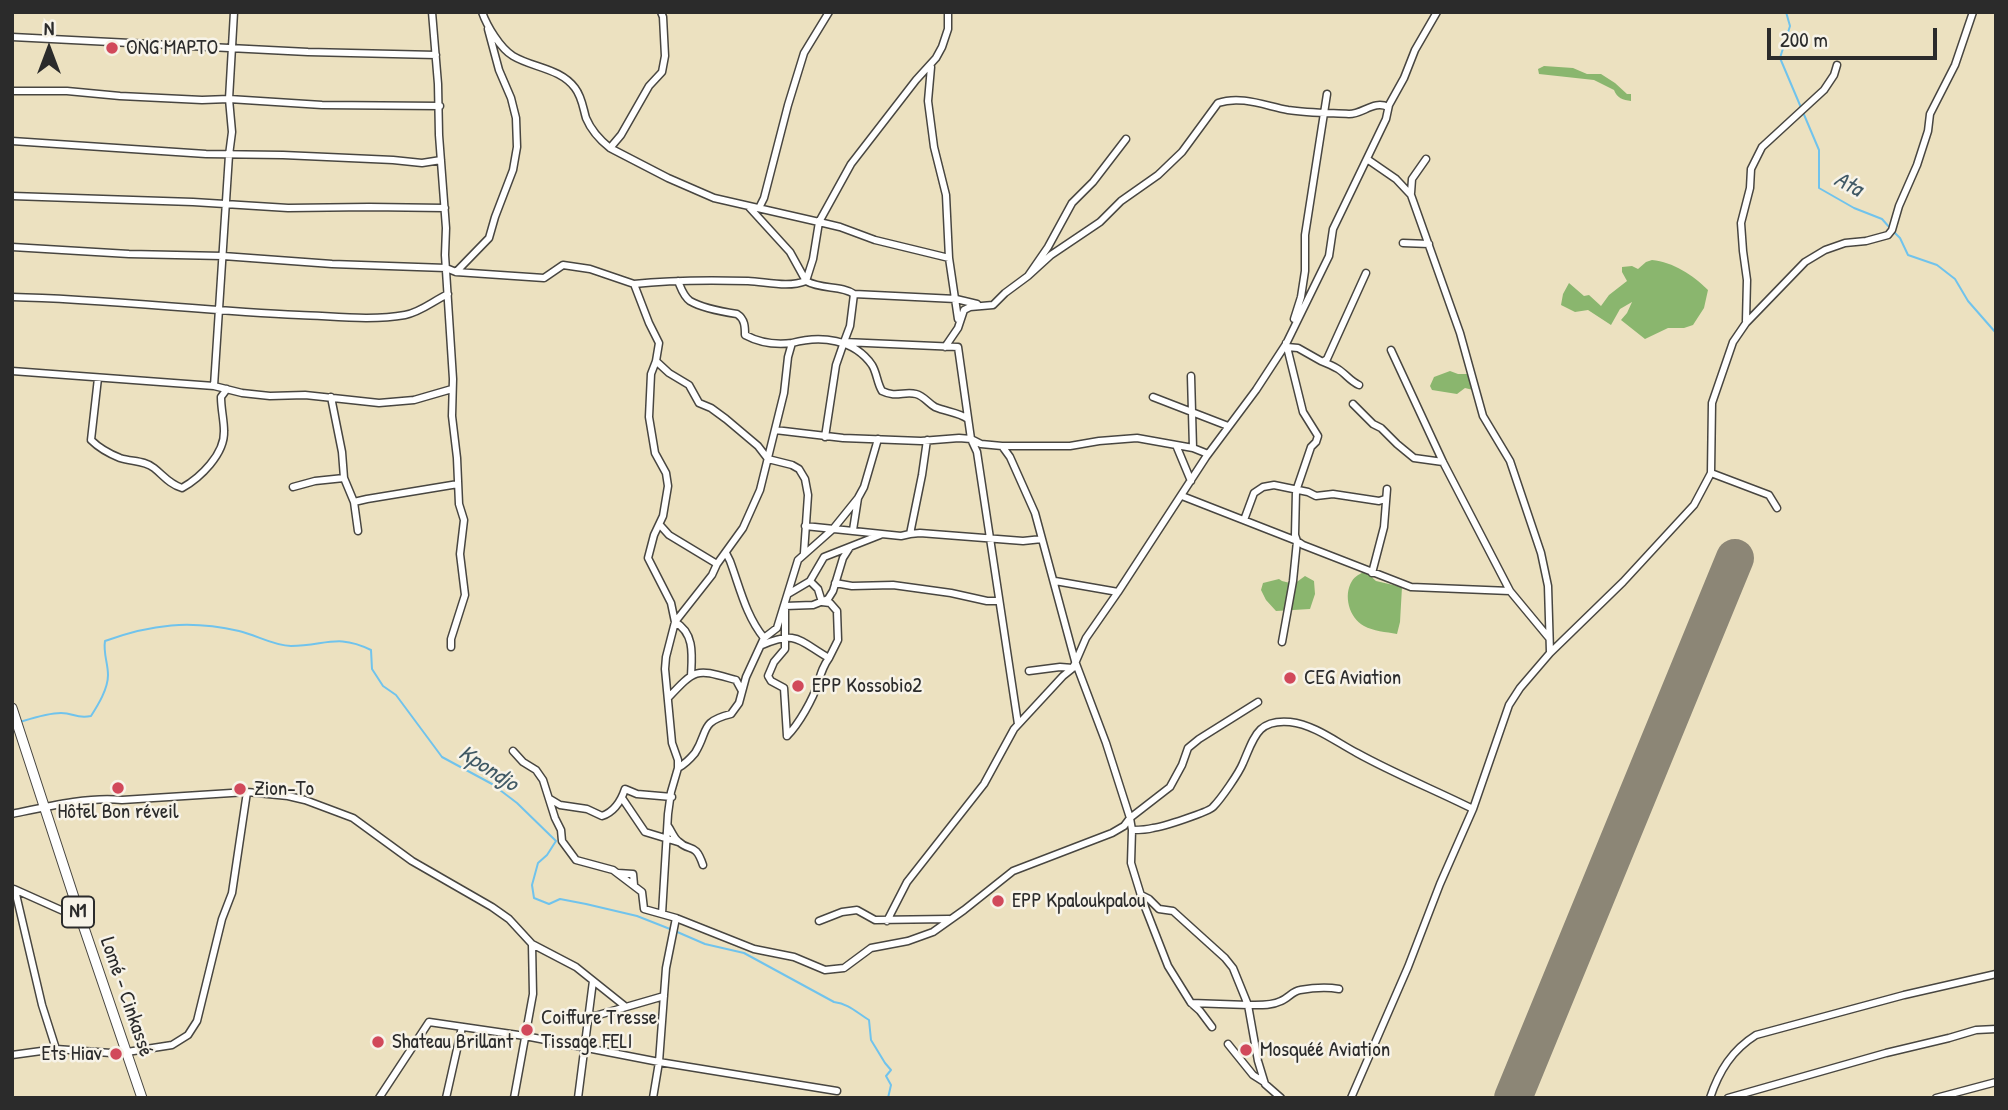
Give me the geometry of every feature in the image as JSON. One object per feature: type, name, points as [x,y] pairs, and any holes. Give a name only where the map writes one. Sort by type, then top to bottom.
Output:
[{"type":"highway","name":"Lomé - Cinkassé","points":[[13,711],[142,1098]]},
{"type":"street","points":[[214,386],[232,132],[229,99],[234,12]]},
{"type":"street","points":[[432,12],[440,106],[453,366],[452,416],[457,458],[458,504],[464,520],[460,554],[465,595],[451,639],[452,647]]},
{"type":"street","points":[[456,272],[489,238],[513,170],[517,147],[516,118],[482,12]]},
{"type":"street","points":[[610,148],[621,135],[649,86],[662,72],[665,55],[661,12]]},
{"type":"street","points":[[759,208],[804,53],[828,12]]},
{"type":"street","points":[[806,281],[813,259],[819,222],[851,164],[916,80],[931,65],[942,47],[948,29],[948,12]]},
{"type":"street","points":[[887,921],[906,882],[984,783],[1018,724],[1074,664],[1086,638],[1208,454],[1286,345],[1329,256],[1333,229],[1386,119],[1388,107],[1415,50],[1437,12]]},
{"type":"street","points":[[1351,1098],[1473,809],[1509,705],[1550,653],[1623,582],[1693,505],[1711,473],[1712,403],[1733,342],[1746,323],[1805,262],[1825,250],[1845,243],[1888,235],[1892,230],[1899,205],[1917,165],[1928,131],[1930,114],[1955,65],[1973,12]]},
{"type":"street","points":[[488,27],[513,55],[555,72],[575,87],[587,122],[602,142],[633,161],[715,198],[840,227],[874,240],[949,258]]},
{"type":"street","points":[[12,37],[331,53],[436,55]]},
{"type":"street","points":[[931,65],[928,101],[934,147],[946,195],[958,347],[971,439],[977,452],[1018,724]]},
{"type":"street","points":[[1746,323],[1747,280],[1741,223],[1750,188],[1751,169],[1762,147],[1824,90],[1837,65]]},
{"type":"street","points":[[12,91],[67,91],[322,105],[440,106]]},
{"type":"street","points":[[1282,642],[1297,541],[1296,491],[1311,447],[1318,436],[1303,412],[1286,345],[1306,271],[1306,235],[1327,94]]},
{"type":"street","points":[[945,346],[958,328],[964,310],[970,306],[986,306],[997,302],[1051,256],[1100,222],[1121,201],[1143,188],[1185,148],[1218,103],[1235,100],[1294,110],[1354,114],[1371,106],[1384,104],[1388,107]]},
{"type":"street","points":[[1028,276],[1048,247],[1072,203],[1093,182],[1126,139]]},
{"type":"street","points":[[12,141],[229,155],[284,155],[422,163],[441,160]]},
{"type":"street","points":[[1367,159],[1396,178],[1411,195],[1460,333],[1483,416],[1510,461],[1541,553],[1548,586],[1550,653]]},
{"type":"street","points":[[1411,195],[1412,179],[1426,159]]},
{"type":"street","points":[[12,195],[288,208],[444,208]]},
{"type":"street","points":[[748,206],[790,252],[806,281],[816,286],[854,294],[956,299],[986,306]]},
{"type":"street","points":[[1404,243],[1429,244]]},
{"type":"street","points":[[12,247],[446,268],[456,272],[544,278],[563,265],[576,266],[634,284],[748,281],[798,284],[806,281]]},
{"type":"street","points":[[1324,361],[1337,339],[1366,274]]},
{"type":"street","points":[[678,281],[683,294],[691,302],[741,317],[745,335],[757,342],[779,345],[819,339],[958,347]]},
{"type":"street","points":[[634,284],[659,343],[651,374],[650,425],[656,458],[666,473],[668,486],[660,525],[654,535],[649,558],[671,603],[675,622]]},
{"type":"street","points":[[12,297],[345,317],[393,317],[415,312],[448,294]]},
{"type":"street","points":[[825,437],[834,377],[850,326],[854,294]]},
{"type":"street","points":[[844,342],[857,349],[872,366],[882,391],[901,395],[917,394],[932,405],[968,419]]},
{"type":"street","points":[[662,914],[667,824],[671,792],[678,768],[672,743],[666,657],[675,622],[712,575],[750,516],[768,459],[784,393],[792,343]]},
{"type":"street","points":[[1286,345],[1324,361],[1359,385]]},
{"type":"street","points":[[1391,350],[1443,462],[1510,591],[1549,638]]},
{"type":"street","points":[[656,361],[689,385],[699,403],[726,419],[758,446],[768,459],[792,465],[802,472],[808,495],[804,553]]},
{"type":"street","points":[[12,371],[214,386],[270,397],[305,395],[379,403],[422,398],[452,388]]},
{"type":"street","points":[[1191,376],[1193,448]]},
{"type":"street","points":[[99,378],[92,415],[91,440],[122,458],[144,462],[181,488],[199,476],[220,449],[224,431],[221,397],[227,389]]},
{"type":"street","points":[[331,397],[342,452],[344,478],[354,502],[358,531]]},
{"type":"street","points":[[1153,397],[1228,426]]},
{"type":"street","points":[[1353,404],[1414,458],[1443,462]]},
{"type":"street","points":[[775,430],[825,437],[971,439],[981,444],[1002,446],[1070,446],[1137,438],[1193,448],[1208,454]]},
{"type":"street","points":[[678,768],[696,751],[708,724],[732,714],[739,703],[763,642],[777,628],[798,560],[833,529],[858,498],[875,455],[877,439]]},
{"type":"street","points":[[910,534],[927,440]]},
{"type":"street","points":[[1176,445],[1191,481]]},
{"type":"street","points":[[1002,446],[1031,501],[1055,581],[1074,664],[1106,743],[1130,818],[1130,863],[1141,895],[1168,966],[1191,1003],[1212,1027]]},
{"type":"street","points":[[1711,473],[1769,495],[1777,508]]},
{"type":"street","points":[[293,487],[344,478]]},
{"type":"street","points":[[354,502],[458,484]]},
{"type":"street","points":[[1244,520],[1254,493],[1263,487],[1275,485],[1316,496],[1334,494],[1379,501],[1385,499]]},
{"type":"street","points":[[1372,573],[1384,527],[1387,489]]},
{"type":"street","points":[[1182,495],[1411,587],[1510,591]]},
{"type":"street","points":[[853,530],[858,498]]},
{"type":"street","points":[[660,525],[669,536],[717,564]]},
{"type":"street","points":[[805,526],[901,536],[920,533],[990,540],[1042,539]]},
{"type":"street","points":[[788,594],[810,581],[824,557],[883,534]]},
{"type":"street","points":[[785,606],[813,605],[832,594],[839,567],[850,547]]},
{"type":"street","points":[[726,553],[748,613],[763,642]]},
{"type":"street","points":[[810,581],[818,589],[822,602]]},
{"type":"street","points":[[1055,581],[1118,592]]},
{"type":"street","points":[[835,583],[852,586],[893,585],[999,601]]},
{"type":"street","points":[[785,606],[785,649],[768,676],[771,681],[784,688],[787,736],[801,718],[818,685],[822,667],[838,640],[837,611],[830,603],[822,602]]},
{"type":"street","points":[[675,622],[683,626],[690,638],[691,676]]},
{"type":"street","points":[[763,642],[785,636],[805,643],[828,658]]},
{"type":"street","points":[[1029,671],[1074,664]]},
{"type":"street","points":[[668,698],[697,672],[736,680],[742,691]]},
{"type":"street","points":[[513,751],[523,762],[536,770],[543,780],[561,830],[562,841],[576,860],[618,873],[642,892],[644,909],[754,949],[794,957],[825,970],[844,968],[871,948],[908,941],[933,932],[1013,871],[1124,826],[1130,818],[1170,787],[1188,748],[1199,738],[1258,702]]},
{"type":"street","points":[[1132,830],[1155,828],[1203,814],[1212,808],[1242,765],[1258,730],[1267,725],[1287,722],[1304,724],[1473,809]]},
{"type":"street","points":[[550,799],[560,805],[587,809],[602,816],[610,814],[625,789],[637,794],[672,797]]},
{"type":"street","points":[[12,1055],[56,1049],[127,1052],[172,1045],[188,1035],[197,1021],[222,919],[232,893],[247,792]]},
{"type":"street","points":[[12,814],[110,798],[122,800],[247,792],[305,800],[354,818],[412,862],[492,906],[509,919],[532,944],[576,967],[626,1007]]},
{"type":"street","points":[[622,798],[645,832],[678,842],[699,853],[703,865]]},
{"type":"street","points":[[667,824],[678,842]]},
{"type":"street","points":[[14,889],[42,1005],[56,1049]]},
{"type":"street","points":[[14,889],[81,919]]},
{"type":"street","points":[[1141,895],[1159,909],[1173,911],[1233,968],[1248,1004],[1265,1084]]},
{"type":"street","points":[[819,921],[842,912],[857,910],[875,920],[951,919]]},
{"type":"street","points":[[653,1098],[659,1062],[666,968],[676,920]]},
{"type":"street","points":[[514,1098],[533,994],[532,944]]},
{"type":"street","points":[[1710,1098],[1718,1074],[1743,1043],[1756,1035],[1904,995],[1996,974]]},
{"type":"street","points":[[578,1098],[593,981]]},
{"type":"street","points":[[1191,1003],[1274,1003],[1283,1001],[1298,990],[1326,987],[1339,989]]},
{"type":"street","points":[[588,1018],[664,996]]},
{"type":"street","points":[[379,1098],[429,1022],[525,1036],[659,1062],[837,1091]]},
{"type":"street","points":[[446,1098],[461,1027]]},
{"type":"street","points":[[1728,1098],[1886,1052],[1976,1030],[1996,1029]]},
{"type":"street","points":[[1228,1044],[1253,1074],[1281,1098]]},
{"type":"street","points":[[1936,1098],[1996,1082]]},
{"type":"green space","points":[[1544,66],[1601,74],[1627,94],[1631,94],[1631,101],[1621,98],[1614,90],[1594,80],[1539,74],[1538,69]]},
{"type":"green space","points":[[1652,260],[1668,263],[1682,270],[1708,290],[1704,308],[1693,325],[1668,328],[1645,339],[1621,320],[1632,302],[1620,309],[1611,325],[1588,310],[1575,312],[1561,305],[1569,283],[1601,306],[1609,295],[1627,281],[1622,267],[1632,266],[1638,269]]},
{"type":"green space","points":[[1450,371],[1469,374],[1474,389],[1465,388],[1457,394],[1432,390],[1430,386],[1434,377]]},
{"type":"green space","points":[[1365,571],[1376,581],[1402,587],[1397,634],[1364,626],[1351,612],[1349,587],[1355,578]]},
{"type":"green space","points":[[1305,576],[1314,581],[1315,594],[1310,609],[1276,611],[1261,590],[1263,583],[1279,579],[1294,584]]},
{"type":"waterway","name":"Ata","points":[[1786,12],[1790,26],[1780,58],[1819,150],[1819,188],[1854,208],[1882,219],[1890,228]]},
{"type":"waterway","name":"Ata","points":[[1894,232],[1908,255],[1937,265],[1955,279],[1968,301],[1996,333]]},
{"type":"waterway","name":"Kpondjo","points":[[20,722],[56,713],[91,716],[108,680],[105,641],[155,627],[187,625],[221,628],[285,646],[340,641],[359,645],[371,650],[372,669],[383,686],[396,695],[442,757],[492,784],[517,803],[556,841],[538,863],[532,885],[534,898],[549,904],[560,899],[586,904],[637,916],[670,929]]},
{"type":"waterway","name":"Kpondjo","points":[[675,931],[705,944],[744,953],[834,1002],[848,1006],[869,1020],[871,1040],[891,1070],[886,1076],[891,1085],[888,1098]]},
{"type":"runway","points":[[1513,1098],[1735,558]]},
{"type":"place","name":"ONG MAPTO","points":[[112,48]]},
{"type":"place","name":"CEG Aviation","points":[[1290,678]]},
{"type":"place","name":"EPP Kossobio2","points":[[798,686]]},
{"type":"place","name":"Hôtel Bon réveil","points":[[118,788]]},
{"type":"place","name":"Zion-To","points":[[240,789]]},
{"type":"place","name":"EPP Kpaloukpalou","points":[[998,901]]},
{"type":"place","name":"Coiffure Tresse Tissage FELI","points":[[527,1030]]},
{"type":"place","name":"Shateau Brillant","points":[[378,1042]]},
{"type":"place","name":"Mosquéé Aviation","points":[[1246,1050]]},
{"type":"place","name":"Ets Hiav","points":[[116,1054]]}]
